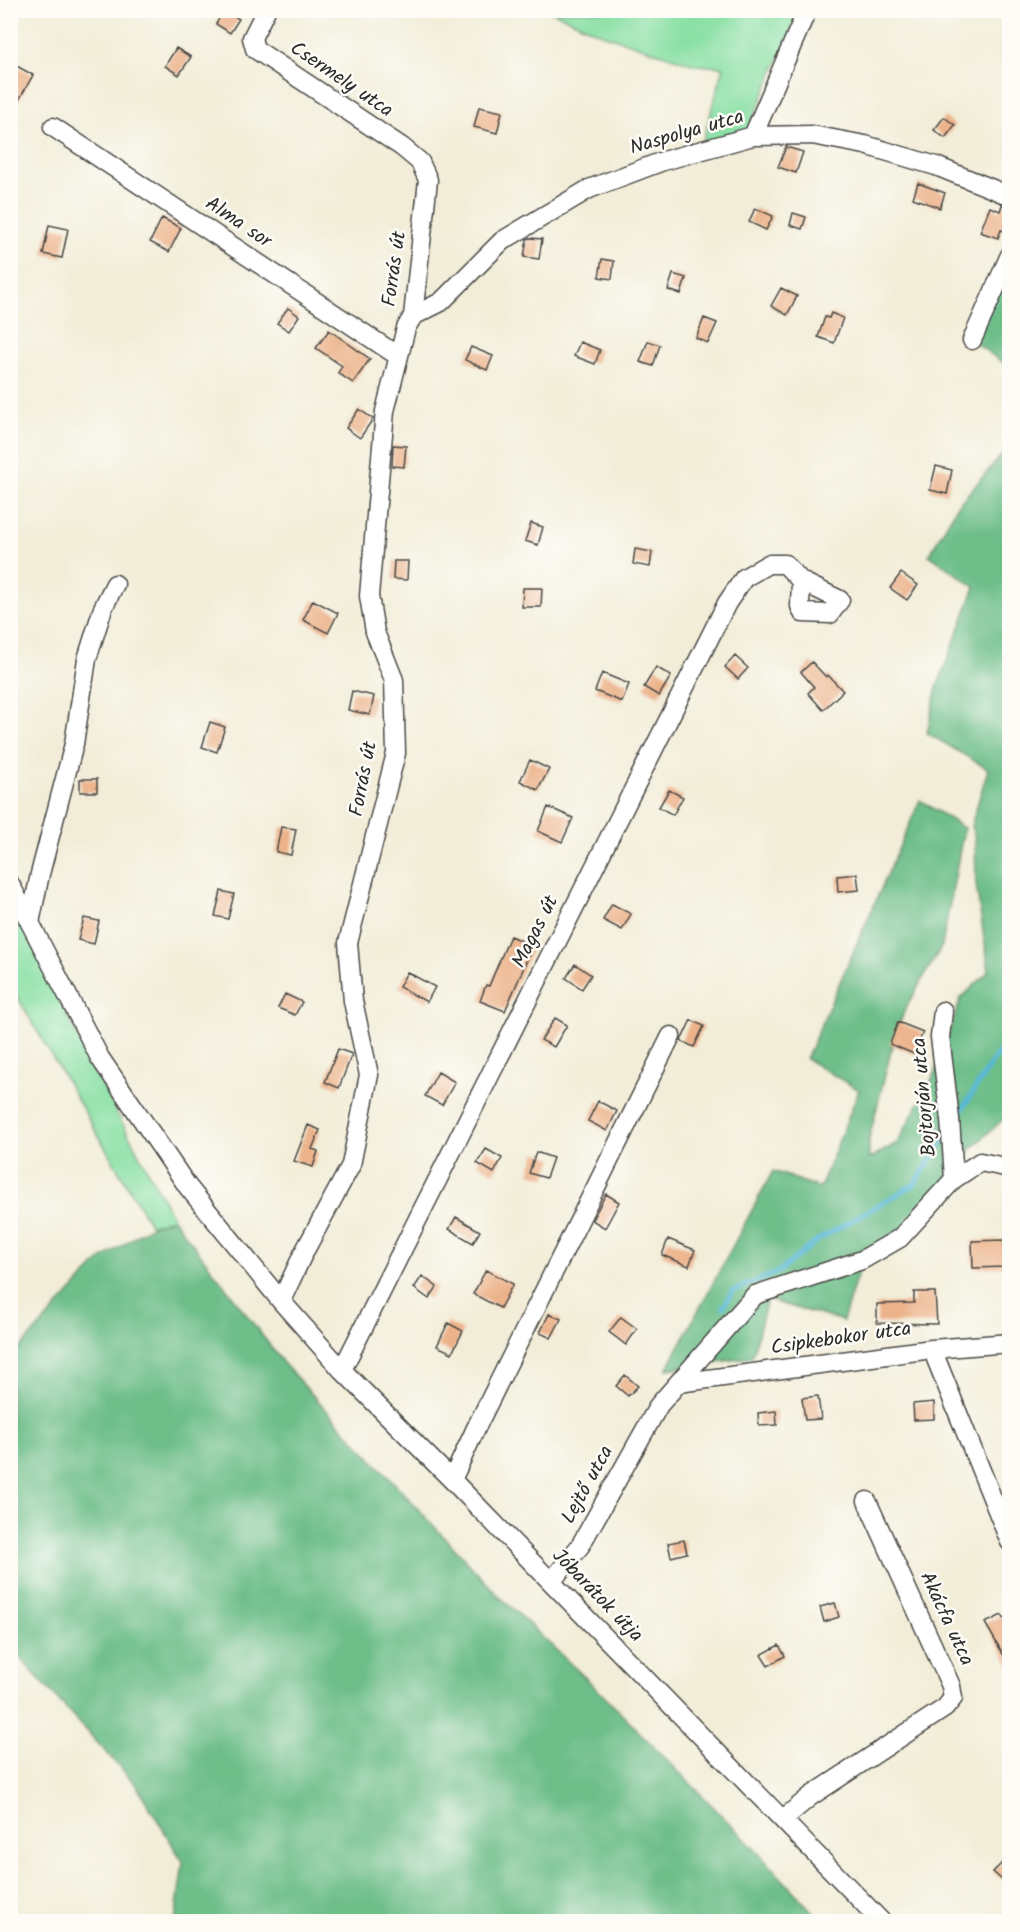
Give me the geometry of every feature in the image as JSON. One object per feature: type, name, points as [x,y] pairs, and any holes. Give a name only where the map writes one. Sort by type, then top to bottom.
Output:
[{"type":"street","name":"Csermely utca","points":[[266,10],[252,38],[255,49],[402,147],[420,162],[428,180]]},
{"type":"street","points":[[753,136],[807,10]]},
{"type":"street","name":"Alma sor","points":[[53,127],[398,356]]},
{"type":"street","name":"Naspolya utca","points":[[413,316],[441,302],[502,241],[589,189],[663,161],[753,136],[812,135],[865,145],[936,166],[1010,196]]},
{"type":"street","name":"Forrás út","points":[[281,1301],[304,1252],[351,1165],[369,1075],[354,1001],[348,943],[396,753],[393,680],[375,632],[369,596],[385,411],[406,328],[413,316],[428,180]]},
{"type":"street","points":[[972,340],[1010,255]]},
{"type":"street","name":"Magas út","points":[[342,1370],[727,603],[744,578],[768,564],[785,564],[801,581]]},
{"type":"street","points":[[30,923],[40,874],[74,744],[87,658],[103,608],[115,584]]},
{"type":"street","name":"Jóbarátok útja","points":[[10,884],[100,1058],[188,1187],[281,1301],[342,1370],[882,1922]]},
{"type":"street","name":"Bojtorján utca","points":[[943,1011],[940,1037],[950,1119],[954,1179]]},
{"type":"street","points":[[452,1480],[671,1036]]},
{"type":"street","name":"Lejtő utca","points":[[551,1582],[580,1546],[658,1405],[755,1296],[862,1260],[900,1238],[954,1179],[980,1162],[1010,1168]]},
{"type":"street","name":"Csipkebokor utca","points":[[678,1383],[932,1349],[1010,1343]]},
{"type":"street","points":[[932,1349],[1010,1542]]},
{"type":"street","name":"Akácfa utca","points":[[783,1820],[811,1796],[945,1708],[953,1698],[951,1686],[867,1501]]},
{"type":"green space","points":[[551,11],[800,11],[748,130],[700,150],[724,67],[695,65],[599,33]]},
{"type":"green space","points":[[1009,262],[1009,367],[974,342]]},
{"type":"green space","points":[[1009,447],[1009,1114],[971,1149],[912,1231],[860,1266],[843,1321],[767,1300],[752,1357],[667,1369],[773,1171],[820,1188],[859,1090],[806,1059],[920,800],[964,828],[942,946],[905,1009],[893,1043],[869,1139],[869,1159],[897,1143],[935,1073],[961,998],[989,971],[976,885],[975,838],[971,826],[988,769],[927,733],[937,687],[975,587],[929,555],[958,505]]},
{"type":"green space","points":[[10,898],[93,1068],[173,1218],[151,1226],[11,986]]},
{"type":"green space","points":[[173,1218],[284,1364],[495,1592],[594,1686],[751,1845],[821,1921],[175,1921],[183,1862],[136,1785],[10,1647],[11,1358],[98,1262],[151,1226]]},
{"type":"building","points":[[224,10],[239,19],[230,33],[216,24]]},
{"type":"building","points":[[176,48],[191,57],[179,75],[165,66]]},
{"type":"building","points":[[15,65],[33,75],[10,116],[10,73]]},
{"type":"building","points":[[479,107],[502,112],[497,133],[474,127]]},
{"type":"building","points":[[944,117],[955,125],[945,138],[934,130]]},
{"type":"building","points":[[786,147],[803,152],[796,173],[778,167]]},
{"type":"building","points":[[918,183],[945,193],[940,208],[913,198]]},
{"type":"building","points":[[1002,205],[1010,207],[1010,233],[1001,230],[998,238],[980,232],[990,207],[1000,211]]},
{"type":"building","points":[[755,208],[773,216],[766,230],[749,222]]},
{"type":"building","points":[[793,213],[806,217],[802,229],[790,225]]},
{"type":"building","points":[[162,218],[181,228],[169,252],[150,242]]},
{"type":"building","points":[[49,225],[68,229],[62,258],[43,254]]},
{"type":"building","points":[[527,239],[542,239],[539,259],[524,257]]},
{"type":"building","points":[[602,259],[614,261],[612,279],[599,277]]},
{"type":"building","points":[[673,274],[686,278],[681,294],[668,290]]},
{"type":"building","points":[[781,288],[797,296],[787,315],[771,306]]},
{"type":"building","points":[[288,308],[299,316],[289,331],[277,323]]},
{"type":"building","points":[[831,313],[843,318],[834,343],[818,337],[825,317],[829,318]]},
{"type":"building","points":[[704,318],[717,323],[708,343],[696,338]]},
{"type":"building","points":[[329,330],[370,359],[353,383],[338,373],[342,366],[316,348]]},
{"type":"building","points":[[648,341],[660,345],[653,366],[640,362]]},
{"type":"building","points":[[580,342],[600,350],[595,364],[574,356]]},
{"type":"building","points":[[471,347],[493,356],[487,370],[465,360]]},
{"type":"building","points":[[359,409],[373,419],[360,438],[346,428]]},
{"type":"building","points":[[393,445],[406,446],[404,467],[392,466]]},
{"type":"building","points":[[936,466],[952,470],[947,494],[930,490]]},
{"type":"building","points":[[531,523],[543,527],[538,545],[525,541]]},
{"type":"building","points":[[635,549],[652,552],[650,567],[633,564]]},
{"type":"building","points":[[394,561],[408,561],[407,580],[393,579]]},
{"type":"building","points":[[901,573],[918,585],[907,600],[890,588]]},
{"type":"building","points":[[523,588],[542,588],[541,607],[522,607]]},
{"type":"building","points":[[313,600],[338,613],[328,633],[303,620]]},
{"type":"building","points":[[735,656],[748,668],[738,679],[725,667]]},
{"type":"building","points":[[812,662],[843,691],[823,710],[808,693],[814,687],[801,672]]},
{"type":"building","points":[[656,667],[671,676],[659,696],[644,687]]},
{"type":"building","points":[[602,673],[629,684],[622,702],[595,691]]},
{"type":"building","points":[[352,691],[374,696],[370,715],[348,710]]},
{"type":"building","points":[[210,722],[225,727],[217,752],[202,747]]},
{"type":"building","points":[[530,760],[549,769],[538,790],[520,781]]},
{"type":"building","points":[[80,779],[97,779],[97,792],[80,792]]},
{"type":"building","points":[[669,790],[683,797],[673,815],[659,807]]},
{"type":"building","points":[[548,807],[573,818],[562,842],[538,831]]},
{"type":"building","points":[[281,827],[296,829],[291,855],[276,852]]},
{"type":"building","points":[[857,874],[859,890],[838,892],[837,876]]},
{"type":"building","points":[[221,891],[234,894],[228,919],[215,916]]},
{"type":"building","points":[[612,904],[631,914],[622,930],[603,920]]},
{"type":"building","points":[[84,918],[99,921],[94,944],[78,940]]},
{"type":"building","points":[[510,936],[533,946],[505,1011],[480,1001],[486,985],[489,986]]},
{"type":"building","points":[[575,964],[591,975],[582,989],[566,978]]},
{"type":"building","points":[[407,972],[435,987],[427,1002],[399,987]]},
{"type":"building","points":[[285,994],[302,1002],[295,1015],[278,1008]]},
{"type":"building","points":[[555,1018],[567,1025],[554,1047],[541,1040]]},
{"type":"building","points":[[691,1020],[704,1026],[694,1047],[681,1041]]},
{"type":"building","points":[[898,1022],[923,1032],[914,1054],[890,1044]]},
{"type":"building","points":[[338,1049],[352,1054],[339,1088],[325,1082]]},
{"type":"building","points":[[438,1072],[455,1082],[442,1105],[425,1096]]},
{"type":"building","points":[[598,1101],[617,1111],[607,1131],[588,1121]]},
{"type":"building","points":[[308,1125],[320,1130],[312,1149],[318,1151],[313,1167],[294,1161]]},
{"type":"building","points":[[486,1149],[502,1158],[494,1173],[477,1163]]},
{"type":"building","points":[[536,1152],[553,1158],[546,1178],[529,1173]]},
{"type":"building","points":[[606,1194],[619,1202],[605,1228],[592,1220]]},
{"type":"building","points":[[456,1217],[480,1231],[473,1243],[449,1229]]},
{"type":"building","points":[[668,1239],[695,1250],[689,1266],[662,1255]]},
{"type":"building","points":[[1004,1240],[1005,1267],[973,1268],[972,1241]]},
{"type":"building","points":[[486,1270],[513,1284],[500,1308],[473,1294]]},
{"type":"building","points":[[422,1276],[437,1287],[429,1299],[414,1288]]},
{"type":"building","points":[[914,1292],[935,1292],[937,1324],[877,1323],[877,1304],[914,1303]]},
{"type":"building","points":[[549,1314],[561,1319],[551,1338],[540,1333]]},
{"type":"building","points":[[621,1317],[637,1329],[626,1345],[609,1332]]},
{"type":"building","points":[[448,1323],[463,1331],[452,1353],[437,1346]]},
{"type":"building","points":[[625,1375],[638,1386],[628,1396],[616,1386]]},
{"type":"building","points":[[818,1396],[821,1419],[805,1420],[802,1398]]},
{"type":"building","points":[[934,1402],[934,1419],[914,1420],[913,1404]]},
{"type":"building","points":[[776,1411],[777,1425],[759,1426],[758,1413]]},
{"type":"building","points":[[684,1540],[687,1553],[671,1557],[668,1543]]},
{"type":"building","points":[[835,1603],[839,1617],[824,1622],[820,1607]]},
{"type":"building","points":[[1002,1615],[1010,1628],[1010,1666],[985,1623]]},
{"type":"building","points":[[779,1645],[785,1656],[768,1666],[761,1655]]},
{"type":"building","points":[[1010,1855],[1010,1887],[993,1872]]},
{"type":"waterway","points":[[956,1119],[1010,1038]]},
{"type":"waterway","points":[[723,1307],[733,1291],[778,1272],[818,1240],[915,1184],[946,1135]]}]
